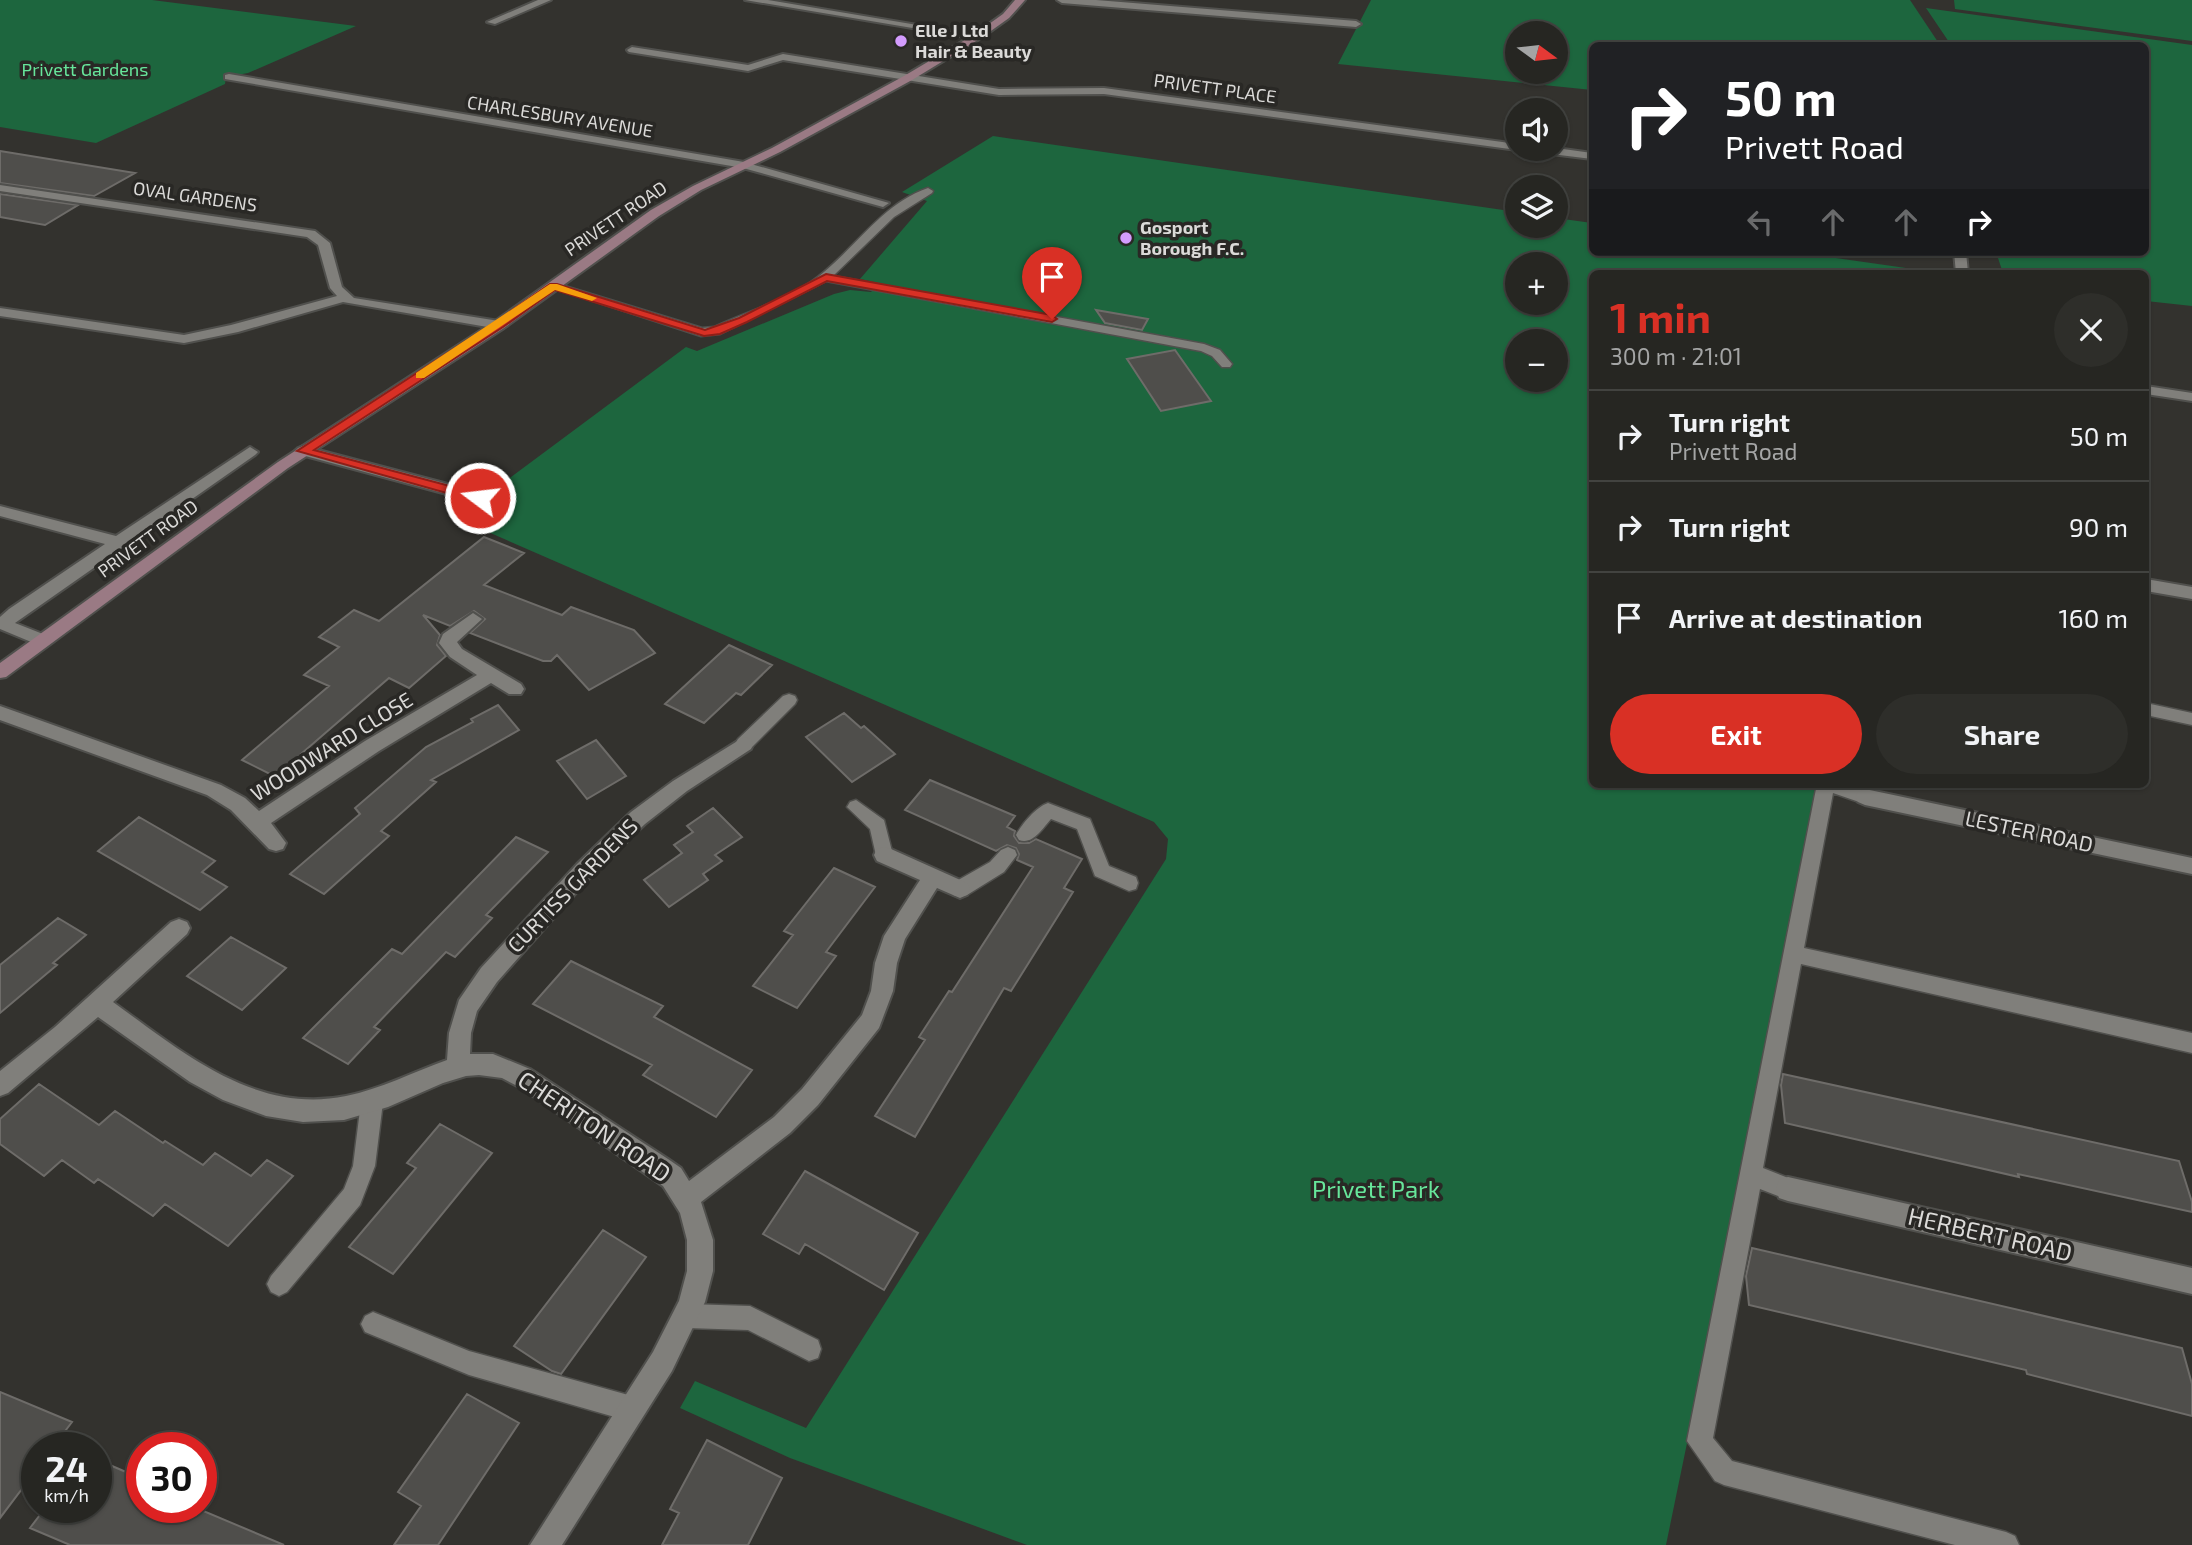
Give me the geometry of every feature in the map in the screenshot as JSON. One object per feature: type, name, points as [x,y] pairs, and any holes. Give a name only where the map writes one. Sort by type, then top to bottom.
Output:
[{"type":"main road","name":"PRIVETT ROAD","points":[[0,672],[303,451],[499,325],[655,213],[697,188],[908,78],[978,36],[1006,16],[1020,0]]},
{"type":"street","points":[[492,22],[546,0]]},
{"type":"street","points":[[750,0],[978,36]]},
{"type":"street","points":[[1062,0],[1246,11],[1356,24]]},
{"type":"street","points":[[481,19],[505,26]]},
{"type":"street","name":"PRIVETT PLACE","points":[[636,53],[748,68],[783,57],[1005,92],[1104,91],[1505,144]]},
{"type":"street","name":"CHARLESBURY AVENUE","points":[[229,77],[744,165],[883,203]]},
{"type":"street","points":[[1568,153],[1589,156]]},
{"type":"street","name":"OVAL GARDENS","points":[[0,188],[311,234],[320,239],[326,247],[336,289],[343,298]]},
{"type":"street","points":[[0,312],[184,339],[233,329],[343,298],[358,303],[499,325]]},
{"type":"street","points":[[2149,390],[2192,397]]},
{"type":"street","points":[[303,451],[480,498]]},
{"type":"street","name":"PRIVETT ROAD","points":[[42,640],[9,628],[4,623],[250,453]]},
{"type":"street","points":[[0,511],[119,542]]},
{"type":"street","points":[[2149,586],[2192,593]]},
{"type":"street","points":[[472,619],[449,638],[448,643],[456,653],[515,689]]},
{"type":"street","name":"WOODWARD CLOSE","points":[[0,713],[214,790],[238,803],[258,822],[372,746],[491,675]]},
{"type":"street","name":"CURTISS GARDENS","points":[[458,1068],[460,1032],[467,1007],[489,975],[584,870],[638,818],[680,786],[744,744]]},
{"type":"street","name":"LESTER ROAD","points":[[1866,797],[2192,866]]},
{"type":"street","points":[[258,822],[276,843]]},
{"type":"street","points":[[884,855],[932,879],[960,889]]},
{"type":"street","points":[[688,1197],[782,1125],[810,1097],[871,1021],[878,1006],[886,963],[895,936],[932,879]]},
{"type":"street","points":[[0,1085],[97,1003],[178,928]]},
{"type":"street","name":"CHERITON ROAD","points":[[97,1003],[214,1084],[262,1105],[297,1112],[344,1109],[372,1102],[458,1068],[489,1064],[515,1073],[672,1177],[688,1197],[699,1230],[701,1269],[688,1316],[667,1356],[545,1545]]},
{"type":"street","name":"HERBERT ROAD","points":[[1788,1189],[2192,1281]]},
{"type":"lane","points":[[554,286],[710,333],[765,310],[826,278],[874,228],[897,209],[928,191]]},
{"type":"lane","points":[[883,203],[897,209]]},
{"type":"lane","points":[[826,278],[1204,348],[1216,353],[1226,364]]},
{"type":"lane","points":[[744,744],[789,700]]},
{"type":"lane","points":[[2149,710],[2192,719]]},
{"type":"lane","points":[[1826,788],[1700,1441],[1724,1472],[2006,1545]]},
{"type":"lane","points":[[1839,788],[1866,797]]},
{"type":"lane","points":[[856,807],[878,825],[884,855]]},
{"type":"lane","points":[[1025,835],[1048,810],[1084,824],[1102,871],[1129,883]]},
{"type":"lane","points":[[960,889],[997,867],[1008,855]]},
{"type":"lane","points":[[1794,954],[2192,1043]]},
{"type":"lane","points":[[278,1284],[352,1197],[363,1166],[372,1102]]},
{"type":"lane","points":[[1752,1174],[1788,1189]]},
{"type":"lane","points":[[688,1316],[750,1318],[809,1349]]},
{"type":"lane","points":[[373,1324],[469,1363],[632,1409]]},
{"type":"green space","name":"Privett Gardens","points":[[0,0],[152,0],[356,26],[248,73],[226,77],[225,84],[96,143],[0,127]]},
{"type":"green space","points":[[1371,0],[1910,0],[1938,42],[1589,42],[1589,90],[1533,84],[1568,84],[1568,21],[1505,21],[1505,81],[1338,64]]},
{"type":"green space","points":[[1954,0],[2192,0],[2192,41],[1955,9]]},
{"type":"green space","points":[[1926,8],[2192,45],[2192,306],[2149,301],[2149,270],[2002,270],[1997,256],[2149,256],[2149,42],[1949,42]]},
{"type":"green space","name":"Privett Park","points":[[993,136],[1505,210],[1505,238],[1568,238],[1568,220],[1589,223],[1589,256],[1822,256],[1920,270],[1589,270],[1589,788],[1822,788],[1666,1545],[1027,1545],[790,1458],[680,1408],[695,1381],[806,1428],[1166,859],[1168,839],[1154,822],[456,518],[686,347],[697,351],[834,294],[850,290],[871,292],[879,283],[860,279],[927,201],[902,192]]},
{"type":"building","points":[[0,151],[135,173],[94,196],[0,183]]},
{"type":"building","points":[[0,194],[78,205],[45,225],[0,217]]},
{"type":"building","points":[[1096,310],[1148,319],[1142,330],[1105,323]]},
{"type":"building","points":[[1175,350],[1211,401],[1161,411],[1127,359]]},
{"type":"building","points":[[484,537],[524,553],[484,585],[562,615],[571,607],[634,630],[655,653],[589,690],[557,655],[551,661],[543,661],[470,633],[485,619],[474,611],[450,626],[423,615],[440,635],[437,645],[446,656],[409,688],[389,678],[301,754],[305,756],[278,778],[242,760],[329,686],[304,675],[339,647],[319,637],[354,610],[379,621]]},
{"type":"building","points":[[729,645],[772,665],[741,695],[736,693],[704,723],[665,704]]},
{"type":"building","points":[[498,705],[519,730],[431,780],[436,782],[381,831],[389,836],[324,894],[290,874],[360,814],[355,808],[426,747]]},
{"type":"building","points":[[844,713],[861,728],[864,726],[895,754],[852,782],[806,737]]},
{"type":"building","points":[[596,740],[626,776],[587,799],[557,761]]},
{"type":"building","points":[[930,780],[1015,816],[1007,827],[1015,831],[1014,836],[1019,843],[1029,843],[1036,839],[1082,859],[1064,888],[1073,892],[1011,991],[1004,988],[915,1137],[875,1116],[925,1040],[919,1037],[949,991],[952,992],[1033,867],[1017,860],[1019,854],[1016,848],[1007,845],[996,851],[905,810]]},
{"type":"building","points":[[713,808],[742,837],[715,855],[722,861],[703,874],[708,880],[669,907],[644,880],[682,853],[674,845],[693,832],[687,826]]},
{"type":"building","points":[[139,817],[215,861],[202,872],[227,887],[200,910],[98,851]]},
{"type":"building","points":[[516,837],[548,852],[486,915],[492,918],[455,957],[446,952],[374,1027],[380,1030],[348,1064],[303,1038],[392,949],[402,954]]},
{"type":"building","points":[[834,868],[875,887],[826,952],[836,956],[797,1008],[753,986],[793,935],[784,931]]},
{"type":"building","points":[[58,918],[86,935],[53,963],[57,965],[0,1013],[0,965]]},
{"type":"building","points":[[231,937],[286,968],[242,1010],[187,976]]},
{"type":"building","points":[[571,961],[663,1006],[654,1017],[752,1070],[716,1117],[643,1075],[652,1065],[533,1004]]},
{"type":"building","points":[[1783,1074],[2179,1161],[2192,1202],[2192,1212],[2018,1174],[2019,1177],[1785,1123],[1781,1085]]},
{"type":"building","points":[[39,1084],[99,1125],[115,1111],[163,1143],[165,1141],[203,1165],[215,1153],[251,1176],[267,1160],[293,1176],[228,1246],[165,1204],[153,1216],[98,1179],[94,1183],[62,1160],[44,1176],[0,1144],[0,1119]]},
{"type":"building","points":[[440,1124],[492,1153],[393,1274],[349,1247],[416,1168],[407,1163]]},
{"type":"building","points":[[805,1171],[918,1233],[884,1290],[805,1244],[799,1254],[763,1234]]},
{"type":"building","points":[[603,1230],[646,1257],[561,1374],[514,1346]]},
{"type":"building","points":[[1752,1248],[2182,1348],[2192,1384],[2192,1416],[2027,1374],[2026,1370],[1749,1305],[1746,1276]]},
{"type":"building","points":[[0,1392],[72,1422],[64,1432],[21,1432],[21,1490],[0,1518]]},
{"type":"building","points":[[467,1394],[519,1423],[438,1545],[394,1545],[421,1506],[398,1492]]},
{"type":"building","points":[[707,1440],[782,1478],[748,1545],[662,1545],[679,1513],[670,1509]]},
{"type":"building","points":[[112,1466],[126,1472],[126,1523],[217,1523],[217,1517],[284,1545],[70,1545],[30,1528],[34,1523],[112,1523]]},
{"type":"slow traffic","points":[[420,376],[554,286],[592,298]]},
{"type":"place","name":"Elle J Ltd Hair & Beauty","points":[[901,41]]},
{"type":"place","name":"Gosport Borough F.C.","points":[[1126,238]]},
{"type":"route","points":[[480,498],[303,451],[499,325],[554,286],[704,333],[743,320],[826,278],[1052,319]]}]
